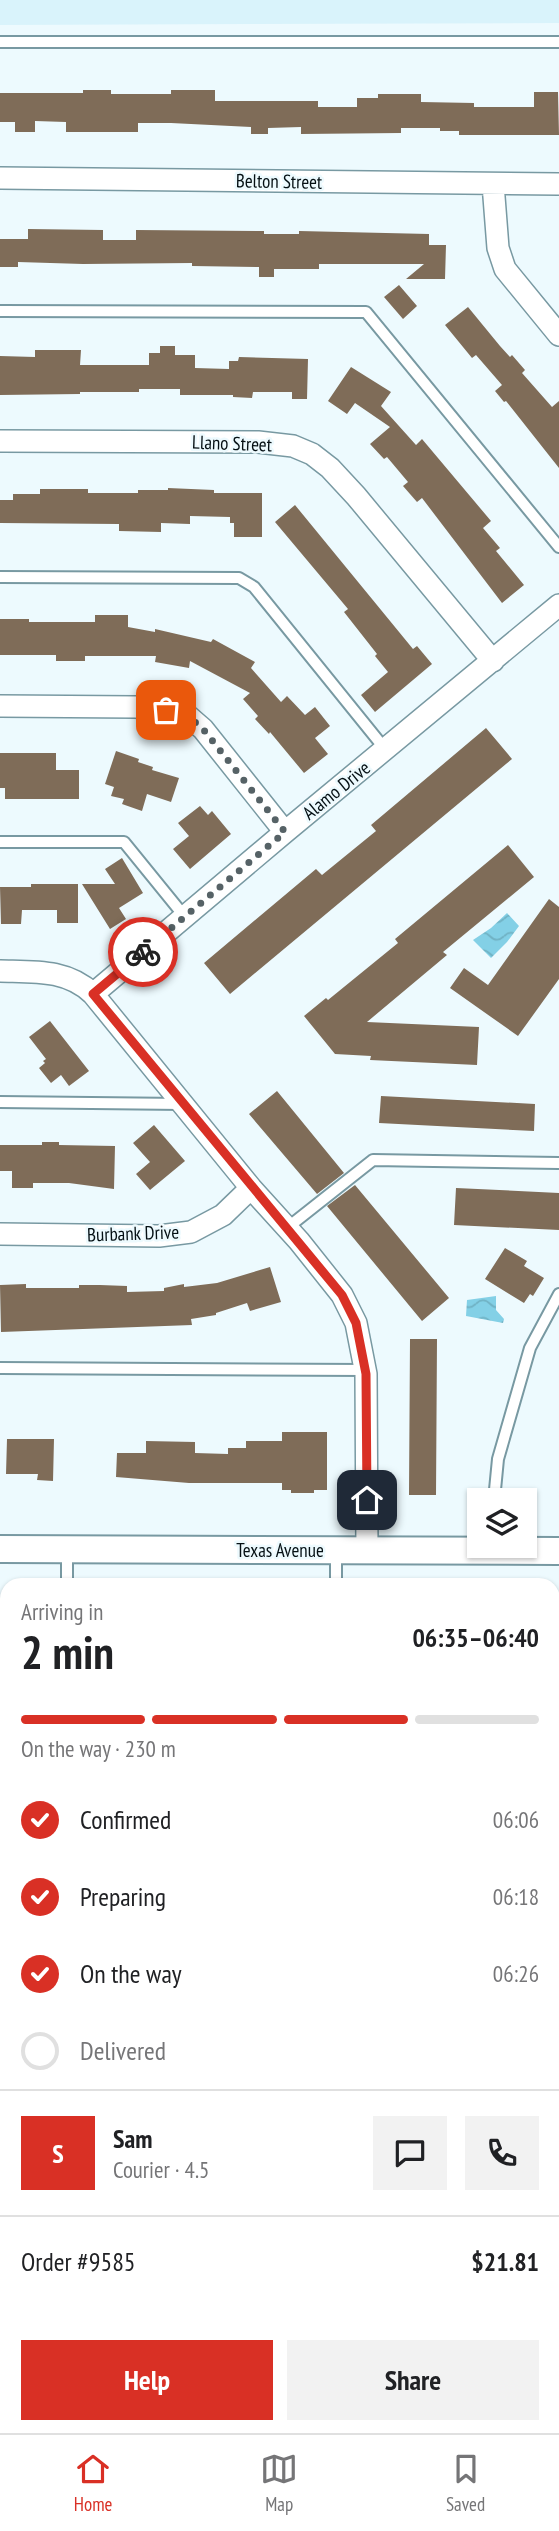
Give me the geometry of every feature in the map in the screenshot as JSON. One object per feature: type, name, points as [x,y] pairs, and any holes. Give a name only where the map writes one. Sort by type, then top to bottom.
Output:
[{"type":"street","name":"Belton Street","points":[[0,178],[559,184]]},
{"type":"street","points":[[493,184],[498,248],[505,270],[556,328]]},
{"type":"street","name":"Llano Street","points":[[0,441],[258,442],[293,446],[312,454],[330,468],[356,496],[493,661]]},
{"type":"street","name":"Alamo Drive","points":[[93,994],[559,605]]},
{"type":"street","points":[[0,706],[136,707],[166,710],[188,716],[203,729],[285,832]]},
{"type":"street","points":[[0,971],[54,973],[82,983],[342,1295],[356,1323],[366,1370],[367,1551]]},
{"type":"street","name":"Burbank Drive","points":[[0,1234],[159,1236],[191,1231],[223,1215],[251,1188]]},
{"type":"street","name":"Texas Avenue","points":[[0,1549],[367,1551],[467,1549]]},
{"type":"street","name":"Texas Avenue","points":[[537,1549],[559,1550]]},
{"type":"lane","points":[[0,42],[559,42]]},
{"type":"lane","points":[[0,312],[366,312],[559,547]]},
{"type":"lane","points":[[0,577],[239,579],[254,587],[385,749]]},
{"type":"lane","points":[[0,842],[124,842],[185,916]]},
{"type":"lane","points":[[0,1102],[183,1104]]},
{"type":"lane","points":[[287,1228],[373,1160],[559,1163]]},
{"type":"lane","points":[[495,1488],[498,1459],[530,1348],[559,1294]]},
{"type":"lane","points":[[0,1368],[366,1370]]},
{"type":"lane","points":[[67,1549],[67,1578]]},
{"type":"lane","points":[[336,1578],[337,1551]]},
{"type":"shaded area","points":[[0,0],[559,0],[559,23],[0,25]]},
{"type":"water","points":[[507,913],[519,926],[491,958],[473,940]]},
{"type":"water","points":[[496,1296],[496,1310],[504,1319],[503,1323],[466,1316],[467,1300]]},
{"type":"building","points":[[83,90],[111,90],[111,94],[171,94],[171,90],[215,90],[215,101],[318,101],[318,107],[357,107],[357,98],[378,98],[378,94],[421,94],[421,102],[474,103],[474,107],[534,107],[534,92],[558,92],[559,135],[459,135],[459,131],[440,131],[440,128],[401,128],[401,133],[301,134],[301,127],[268,128],[268,134],[251,134],[251,127],[171,123],[138,123],[138,132],[66,132],[66,122],[35,121],[35,132],[15,132],[15,122],[0,122],[0,93],[83,93]]},
{"type":"building","points":[[28,229],[103,230],[103,240],[136,240],[136,230],[264,231],[264,234],[299,234],[299,231],[429,234],[429,245],[446,245],[445,279],[406,279],[424,264],[319,264],[319,269],[274,269],[274,277],[259,277],[259,267],[192,266],[192,263],[18,262],[18,267],[0,267],[0,239],[28,239]]},
{"type":"building","points":[[399,285],[417,306],[403,319],[384,297]]},
{"type":"building","points":[[468,307],[500,346],[525,370],[522,373],[552,407],[559,401],[559,468],[495,391],[502,385],[476,355],[472,358],[445,325]]},
{"type":"building","points":[[160,346],[175,346],[175,355],[195,355],[195,368],[229,369],[229,361],[238,361],[239,357],[308,359],[307,399],[292,399],[292,392],[253,392],[252,398],[233,395],[180,395],[180,389],[0,395],[0,356],[35,357],[35,350],[81,350],[80,365],[149,365],[149,353],[160,353]]},
{"type":"building","points":[[351,367],[391,392],[381,406],[416,445],[422,439],[491,521],[483,528],[500,548],[496,551],[524,585],[502,603],[422,498],[417,502],[403,486],[408,482],[387,457],[384,459],[370,444],[390,427],[355,403],[347,414],[328,401]]},
{"type":"building","points":[[40,489],[138,493],[138,490],[214,490],[214,493],[262,493],[262,537],[234,537],[234,523],[230,523],[230,517],[190,516],[190,524],[161,523],[161,532],[119,531],[119,524],[0,523],[0,500],[13,500],[13,494],[40,494]]},
{"type":"building","points":[[295,505],[413,649],[417,646],[432,664],[375,712],[361,695],[388,672],[344,612],[348,609],[275,522]]},
{"type":"building","points":[[95,615],[128,615],[128,627],[155,632],[155,629],[211,642],[213,639],[255,662],[251,668],[281,702],[287,696],[305,715],[315,707],[330,726],[315,738],[328,754],[304,773],[270,732],[269,734],[255,719],[258,716],[243,699],[250,693],[190,661],[189,668],[155,662],[156,656],[85,656],[85,661],[56,661],[56,655],[0,655],[0,619],[95,622]]},
{"type":"building","points":[[486,728],[512,759],[230,994],[204,963],[316,869],[322,875],[376,831],[371,825]]},
{"type":"building","points":[[116,751],[139,759],[138,762],[153,767],[152,770],[179,778],[171,802],[147,794],[142,811],[122,804],[124,799],[111,796],[114,787],[105,784]]},
{"type":"building","points":[[0,753],[56,753],[56,770],[79,770],[79,799],[5,799],[5,788],[0,788]]},
{"type":"building","points":[[200,806],[208,815],[212,811],[231,834],[190,869],[173,849],[189,836],[178,823]]},
{"type":"building","points":[[508,845],[534,877],[443,952],[447,955],[367,1022],[479,1027],[477,1065],[370,1060],[371,1056],[335,1054],[304,1016],[398,943],[395,939]]},
{"type":"building","points":[[122,858],[143,893],[119,908],[126,919],[110,929],[82,884],[115,884],[105,869]]},
{"type":"building","points":[[31,884],[78,884],[78,923],[57,923],[57,910],[22,910],[21,924],[1,924],[0,887],[31,887]]},
{"type":"building","points":[[549,899],[559,907],[559,979],[518,1036],[450,988],[464,968],[488,985]]},
{"type":"building","points":[[50,1021],[89,1071],[69,1086],[61,1075],[51,1083],[39,1068],[46,1059],[29,1037]]},
{"type":"building","points":[[277,1091],[344,1173],[317,1194],[249,1114]]},
{"type":"building","points":[[381,1096],[535,1104],[534,1131],[379,1123]]},
{"type":"building","points":[[154,1125],[185,1161],[150,1190],[136,1174],[150,1162],[133,1143]]},
{"type":"building","points":[[42,1142],[115,1146],[114,1189],[69,1183],[33,1183],[33,1188],[12,1188],[12,1171],[0,1171],[0,1145],[42,1145]]},
{"type":"building","points":[[355,1185],[449,1298],[422,1321],[327,1206]]},
{"type":"building","points":[[456,1188],[559,1193],[559,1230],[454,1225]]},
{"type":"building","points":[[505,1248],[527,1261],[524,1266],[544,1278],[533,1296],[530,1294],[524,1303],[485,1279]]},
{"type":"building","points":[[270,1267],[281,1302],[250,1311],[247,1303],[216,1315],[191,1319],[192,1325],[1,1332],[0,1285],[79,1288],[79,1285],[100,1285],[127,1286],[127,1292],[164,1291],[164,1288],[184,1284],[184,1287],[217,1283]]},
{"type":"building","points":[[410,1339],[437,1339],[436,1495],[409,1495]]},
{"type":"building","points":[[282,1432],[327,1432],[327,1490],[291,1493],[291,1490],[282,1490],[282,1483],[189,1483],[116,1477],[117,1453],[146,1453],[146,1441],[195,1442],[195,1453],[228,1454],[228,1448],[246,1448],[246,1441],[282,1441]]},
{"type":"building","points":[[7,1439],[54,1439],[53,1481],[37,1480],[38,1474],[6,1474]]},
{"type":"way so far","points":[[143,952],[285,832],[203,729],[188,716],[166,710]]},
{"type":"route","points":[[143,952],[93,994],[342,1295],[356,1323],[366,1374],[367,1500]]}]
